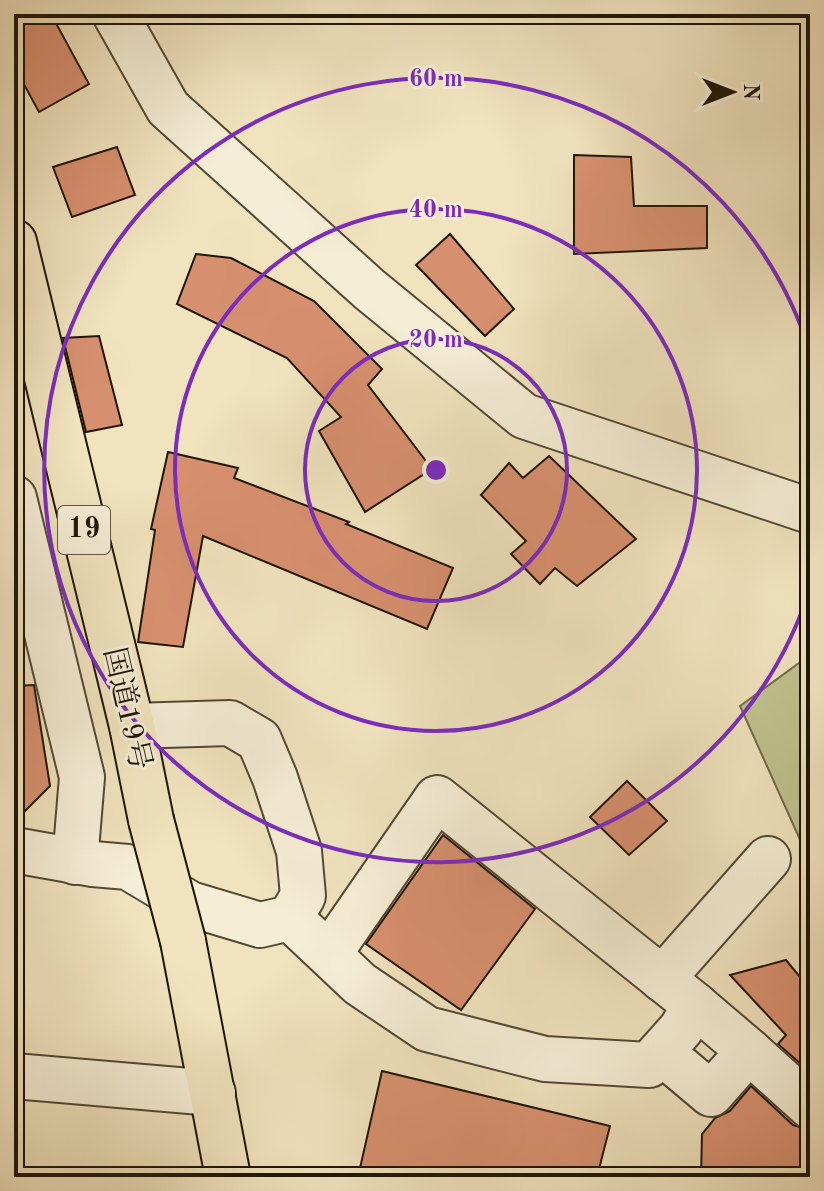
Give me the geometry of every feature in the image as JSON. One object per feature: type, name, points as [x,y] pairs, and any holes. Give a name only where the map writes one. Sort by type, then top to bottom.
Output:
[{"type":"highway","name":"国道19号","points":[[14,242],[132,726],[151,820],[183,941],[228,1177]]},
{"type":"street","points":[[115,14],[168,108],[369,289],[524,416],[810,511]]},
{"type":"street","points":[[14,498],[82,777],[75,862]]},
{"type":"street","points":[[14,850],[75,862],[128,867],[190,904],[260,925],[290,918],[303,896],[299,851],[259,740],[230,723],[132,726]]},
{"type":"street","points":[[329,954],[437,798],[678,992],[810,1106]]},
{"type":"street","points":[[290,918],[360,984],[427,1029],[545,1059],[649,1065],[681,1029],[678,992],[768,859]]},
{"type":"street","points":[[661,1052],[711,1094],[749,1051]]},
{"type":"street","points":[[14,1076],[213,1093]]},
{"type":"green space","points":[[810,655],[810,862],[740,706]]},
{"type":"building","points":[[14,14],[51,14],[89,84],[39,112],[14,66]]},
{"type":"building","points":[[117,147],[135,195],[72,217],[53,167]]},
{"type":"building","points":[[574,155],[631,157],[634,206],[707,206],[707,248],[574,254]]},
{"type":"building","points":[[450,234],[514,309],[485,336],[416,265]]},
{"type":"building","points":[[196,254],[231,258],[314,301],[382,369],[368,385],[432,469],[365,512],[319,431],[341,417],[287,358],[177,304]]},
{"type":"building","points":[[99,336],[122,425],[86,432],[63,338]]},
{"type":"building","points":[[168,452],[238,468],[234,478],[349,522],[346,524],[453,568],[427,629],[203,536],[183,647],[138,642],[155,530],[151,529]]},
{"type":"building","points":[[549,456],[636,539],[577,586],[555,568],[540,584],[511,554],[526,541],[481,495],[509,463],[523,478]]},
{"type":"building","points":[[34,685],[50,786],[14,822],[14,686]]},
{"type":"building","points":[[627,781],[667,821],[629,855],[590,817]]},
{"type":"building","points":[[443,835],[535,909],[461,1010],[366,944]]},
{"type":"building","points":[[786,960],[810,989],[810,1072],[778,1044],[786,1035],[730,975]]},
{"type":"building","points":[[382,1071],[610,1126],[597,1177],[358,1177]]},
{"type":"building","points":[[751,1086],[793,1125],[810,1130],[810,1177],[701,1177],[702,1134],[715,1118],[730,1111]]}]
